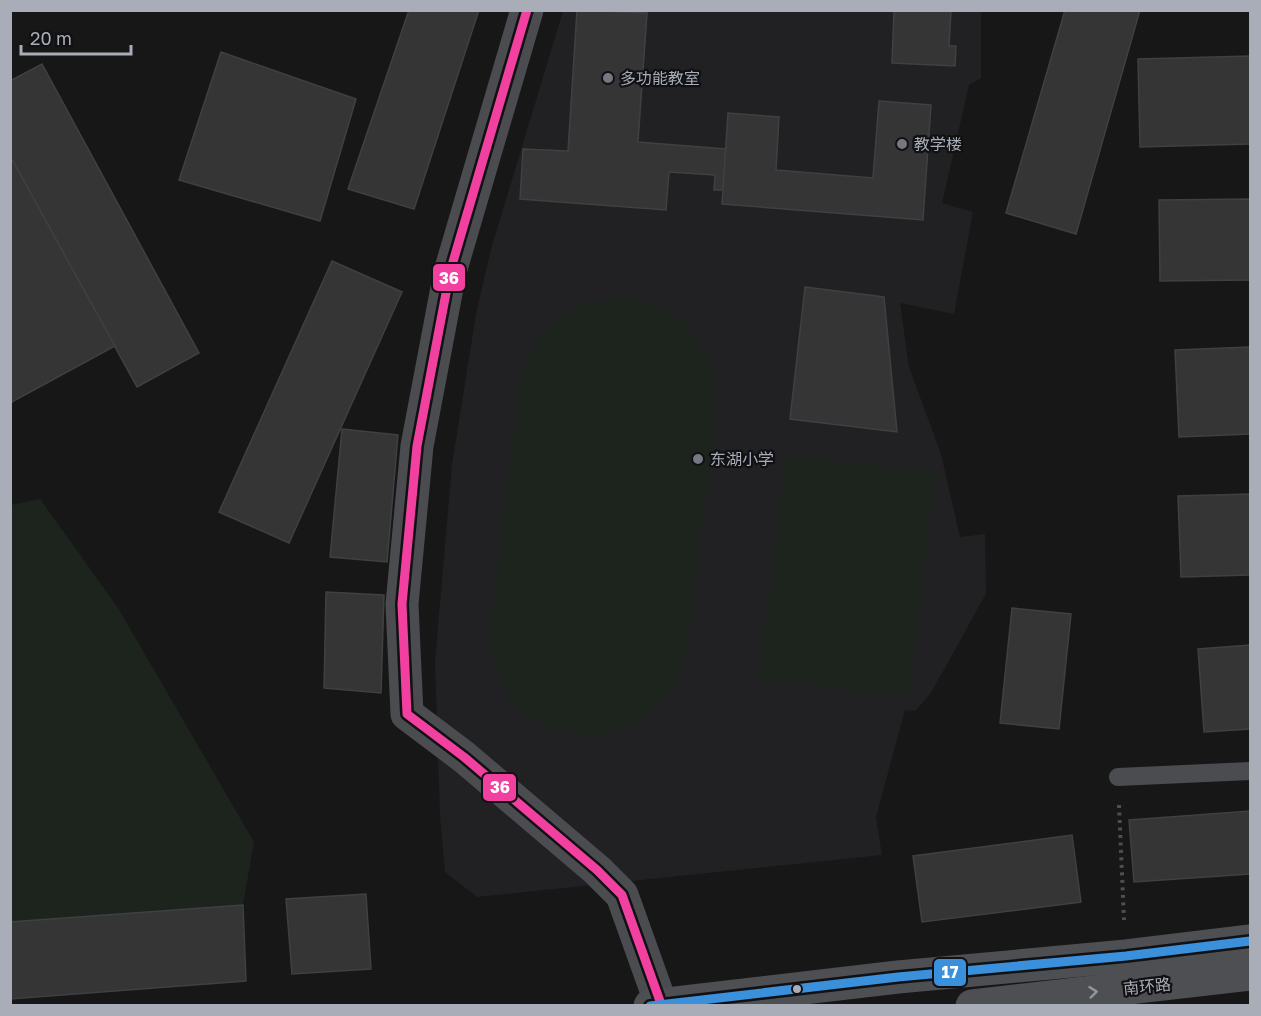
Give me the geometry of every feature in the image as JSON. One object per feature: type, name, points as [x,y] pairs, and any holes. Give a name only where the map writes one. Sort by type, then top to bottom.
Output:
[{"type":"main road","name":"南环路","points":[[656,1005],[898,977],[1126,956],[1251,941]]},
{"type":"main road","name":"南环路","points":[[972,1005],[1251,974]]},
{"type":"street","points":[[527,10],[450,272],[417,446],[402,604],[407,714],[464,757],[597,870],[622,895],[656,1005]]},
{"type":"lane","points":[[1118,777],[1251,771]]},
{"type":"path","points":[[1118,777],[1126,956]]},
{"type":"shaded area","name":"东湖小学","points":[[563,11],[981,11],[981,78],[969,85],[942,203],[973,212],[954,314],[900,303],[909,367],[941,454],[960,537],[985,534],[986,594],[931,693],[915,711],[905,710],[876,817],[882,855],[477,897],[445,872],[440,815],[435,661],[452,465],[476,314],[491,249]]},
{"type":"shaded area","points":[[620,298],[663,310],[680,320],[693,333],[703,348],[710,366],[715,387],[716,411],[686,652],[677,679],[669,694],[652,712],[632,725],[609,733],[586,735],[562,731],[540,723],[520,708],[505,689],[495,665],[491,622],[520,382],[526,363],[543,332],[567,312],[600,301]]},
{"type":"shaded area","points":[[786,455],[935,473],[908,697],[759,678]]},
{"type":"shaded area","points":[[40,499],[118,608],[254,842],[243,905],[11,922],[11,505]]},
{"type":"building","points":[[409,10],[479,10],[414,209],[348,189]]},
{"type":"building","name":"多功能教室","points":[[577,10],[647,13],[638,142],[726,149],[723,190],[714,190],[715,175],[669,172],[666,210],[520,199],[523,149],[568,151]]},
{"type":"building","points":[[894,10],[951,10],[949,46],[956,46],[955,66],[892,63]]},
{"type":"building","points":[[1065,10],[1140,10],[1076,234],[1006,213]]},
{"type":"building","points":[[221,52],[356,99],[320,221],[179,180]]},
{"type":"building","points":[[1250,56],[1250,144],[1140,147],[1138,59]]},
{"type":"building","points":[[42,64],[199,353],[137,387],[10,156],[10,81]]},
{"type":"building","name":"教学楼","points":[[879,101],[931,105],[923,220],[722,204],[728,113],[779,117],[776,170],[873,178]]},
{"type":"building","points":[[10,156],[115,346],[10,403]]},
{"type":"building","points":[[1250,199],[1250,280],[1160,281],[1159,200]]},
{"type":"building","points":[[332,261],[402,292],[289,543],[219,512]]},
{"type":"building","points":[[805,287],[884,297],[897,432],[790,419]]},
{"type":"building","points":[[1250,347],[1250,434],[1179,437],[1175,350]]},
{"type":"building","points":[[342,429],[398,435],[387,562],[330,557]]},
{"type":"building","points":[[1250,494],[1250,575],[1181,577],[1178,496]]},
{"type":"building","points":[[326,592],[384,595],[381,693],[324,688]]},
{"type":"building","points":[[1012,608],[1071,614],[1059,729],[1000,723]]},
{"type":"building","points":[[1250,645],[1250,729],[1204,732],[1198,649]]},
{"type":"building","points":[[1250,811],[1250,874],[1134,882],[1129,820]]},
{"type":"building","points":[[1072,835],[1081,902],[922,922],[913,856]]},
{"type":"building","points":[[366,894],[371,969],[292,974],[286,899]]},
{"type":"building","points":[[243,905],[246,981],[10,999],[10,922]]},
{"type":"transit line","name":"36","points":[[527,10],[450,272],[417,446],[402,604],[407,714],[464,757],[597,870],[622,895],[661,1004]]},
{"type":"transit line","name":"17","points":[[650,1006],[898,977],[1126,956],[1250,941]]},
{"type":"place","name":"多功能教室","points":[[608,78]]},
{"type":"place","name":"教学楼","points":[[902,144]]},
{"type":"place","name":"东湖小学","points":[[698,459]]}]
